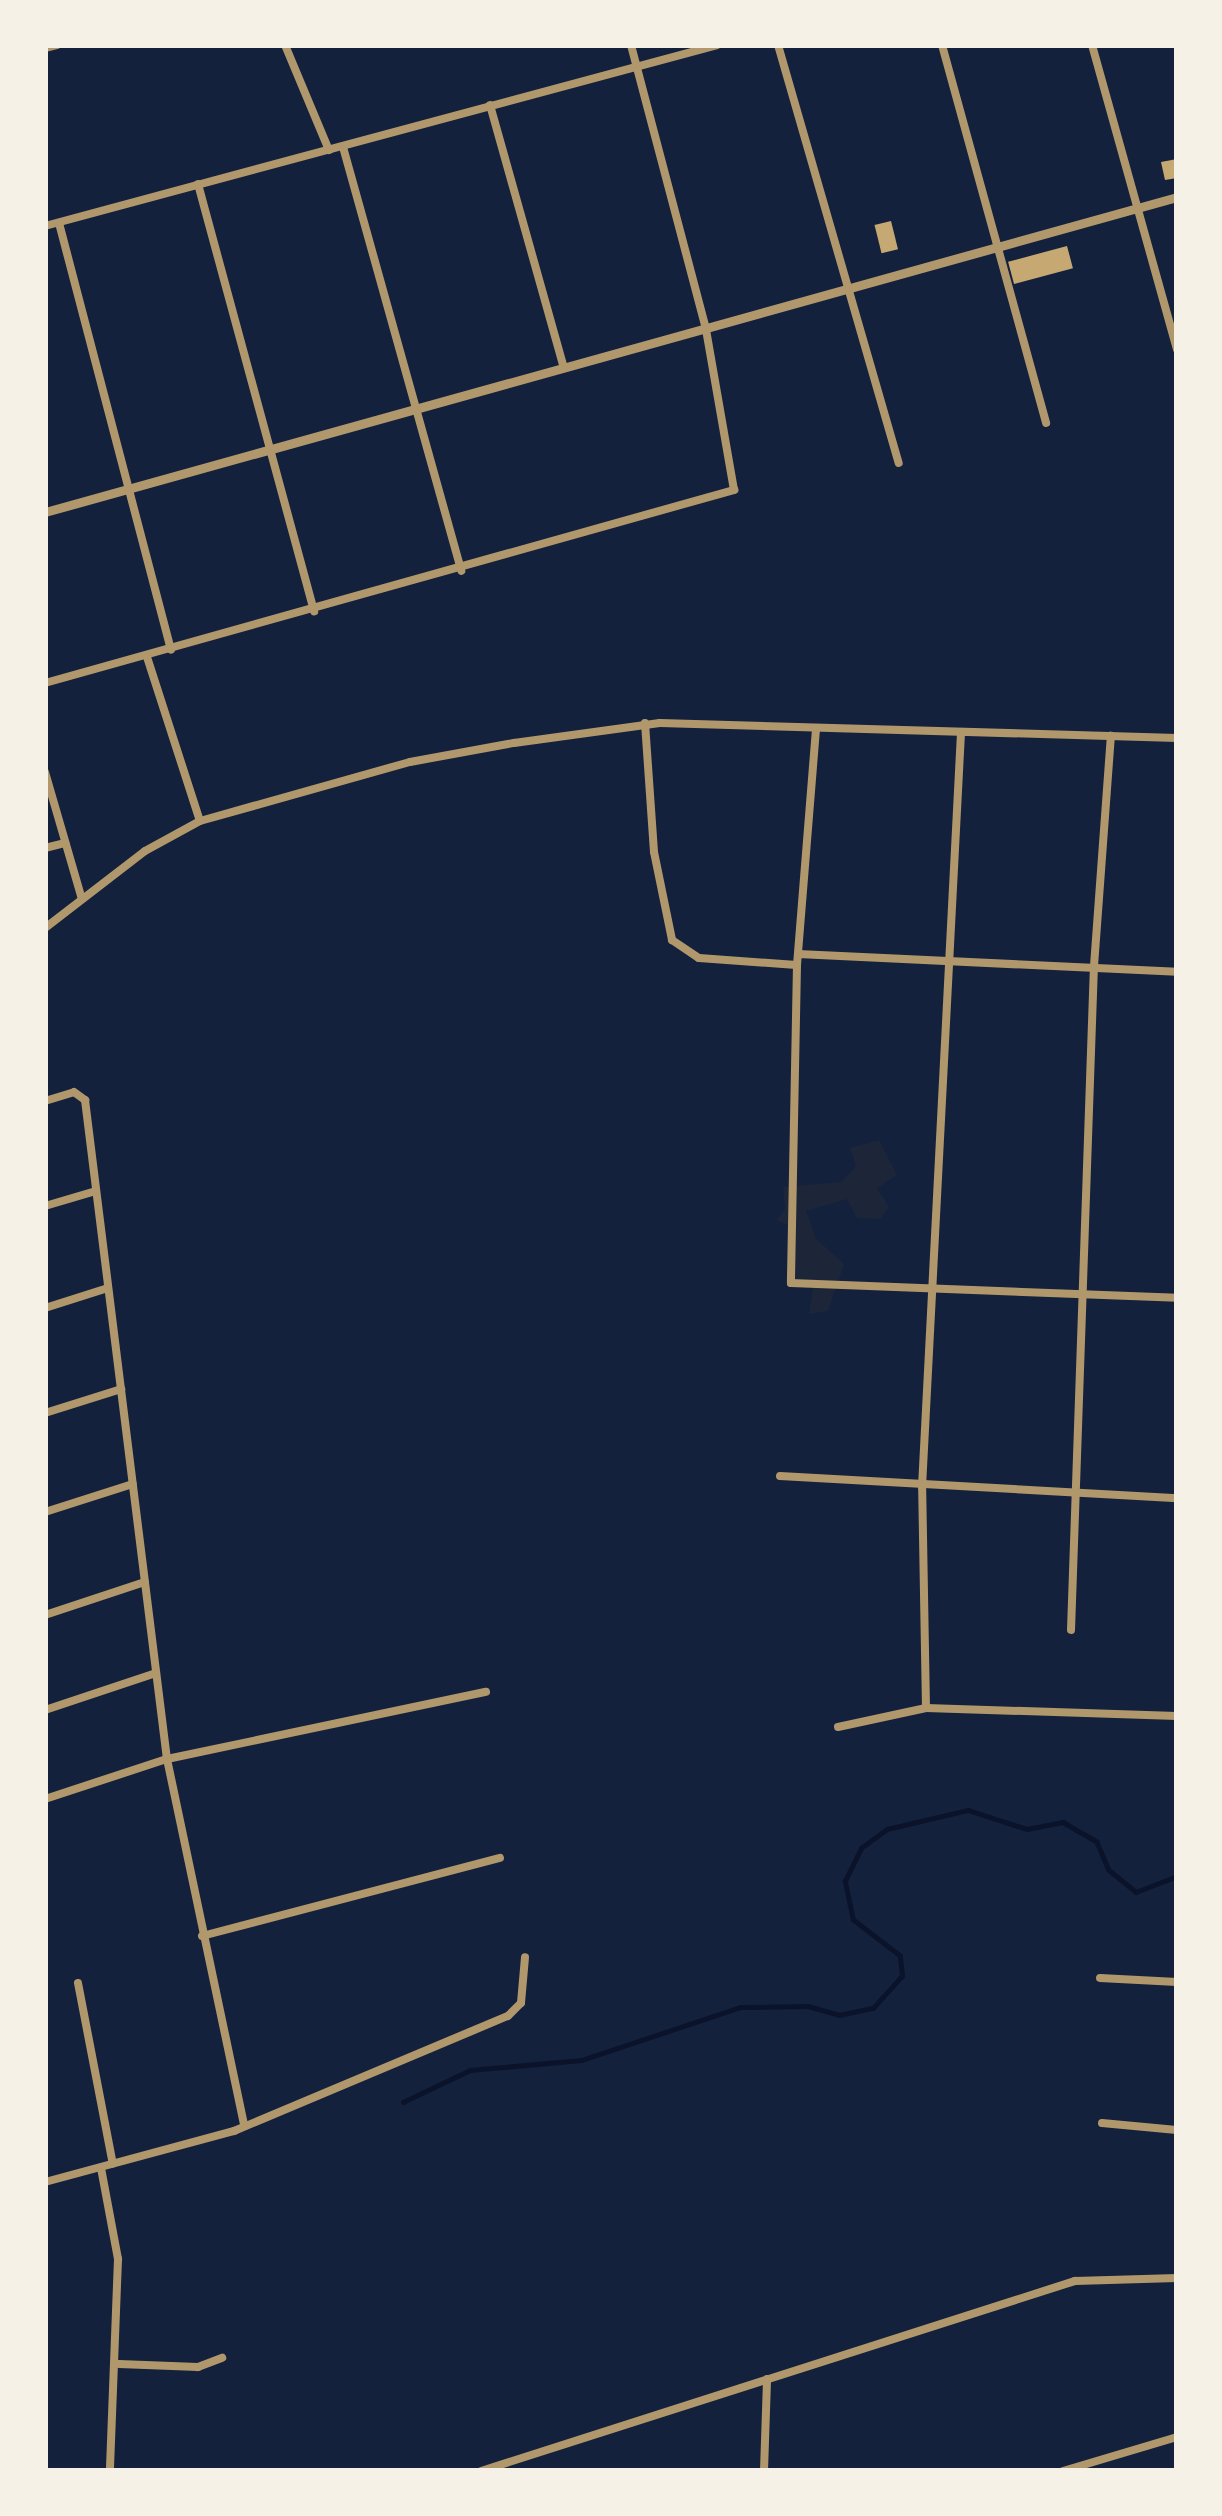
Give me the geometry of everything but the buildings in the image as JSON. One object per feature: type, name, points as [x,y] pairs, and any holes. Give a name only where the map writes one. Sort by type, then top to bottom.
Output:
[{"type":"street","points":[[45,48],[57,45]]},
{"type":"street","points":[[285,45],[329,150]]},
{"type":"street","points":[[45,683],[732,492],[737,482],[706,329],[631,45]]},
{"type":"street","points":[[45,226],[717,45]]},
{"type":"street","points":[[778,45],[899,463]]},
{"type":"street","points":[[942,45],[1046,423]]},
{"type":"street","points":[[1092,45],[1177,349]]},
{"type":"street","points":[[490,104],[564,368]]},
{"type":"street","points":[[343,147],[460,571]]},
{"type":"street","points":[[198,184],[314,611]]},
{"type":"street","points":[[45,512],[847,292],[1177,196]]},
{"type":"street","points":[[58,223],[171,650]]},
{"type":"street","points":[[147,657],[200,821]]},
{"type":"street","points":[[645,723],[655,852],[672,940],[699,958],[797,965]]},
{"type":"street","points":[[45,928],[200,821],[410,761],[645,723],[1177,738]]},
{"type":"street","points":[[816,729],[797,965],[789,1280],[798,1289],[1177,1298]]},
{"type":"street","points":[[926,1708],[922,1487],[961,732]]},
{"type":"street","points":[[1071,1630],[1094,966],[1111,736]]},
{"type":"street","points":[[45,772],[82,899]]},
{"type":"street","points":[[45,848],[64,843]]},
{"type":"street","points":[[798,954],[947,957],[1177,972]]},
{"type":"street","points":[[45,1101],[83,1095],[167,1760],[244,2124]]},
{"type":"street","points":[[45,1206],[96,1191]]},
{"type":"street","points":[[45,1308],[108,1288]]},
{"type":"street","points":[[45,1413],[121,1389]]},
{"type":"street","points":[[780,1476],[1177,1498]]},
{"type":"street","points":[[45,1512],[133,1484]]},
{"type":"street","points":[[45,1615],[145,1582]]},
{"type":"street","points":[[45,1710],[157,1673]]},
{"type":"street","points":[[45,1799],[167,1760],[486,1692]]},
{"type":"street","points":[[838,1727],[926,1708],[1177,1716]]},
{"type":"street","points":[[202,1936],[500,1858]]},
{"type":"street","points":[[45,2182],[244,2124],[513,2013],[525,1957]]},
{"type":"street","points":[[1100,1978],[1177,1982]]},
{"type":"street","points":[[78,1983],[113,2164]]},
{"type":"street","points":[[1102,2123],[1177,2130]]},
{"type":"street","points":[[101,2168],[118,2259],[119,2364],[110,2471]]},
{"type":"street","points":[[481,2471],[1114,2275],[1177,2278]]},
{"type":"street","points":[[119,2364],[198,2367],[222,2358]]},
{"type":"street","points":[[764,2471],[767,2379]]},
{"type":"street","points":[[1063,2471],[1177,2437]]},
{"type":"shaded area","points":[[879,1140],[897,1175],[877,1188],[889,1207],[880,1219],[857,1218],[847,1199],[806,1211],[816,1239],[844,1264],[828,1311],[809,1314],[813,1288],[794,1284],[791,1272],[793,1228],[777,1220],[785,1209],[783,1187],[842,1182],[856,1166],[850,1148]]},
{"type":"waterway","points":[[403,2102],[470,2070],[582,2060],[740,2007],[808,2006],[839,2015],[873,2008],[902,1976],[900,1956],[853,1920],[845,1881],[861,1848],[887,1829],[968,1810],[1027,1829],[1063,1822],[1097,1842],[1109,1870],[1136,1892],[1177,1876]]}]
